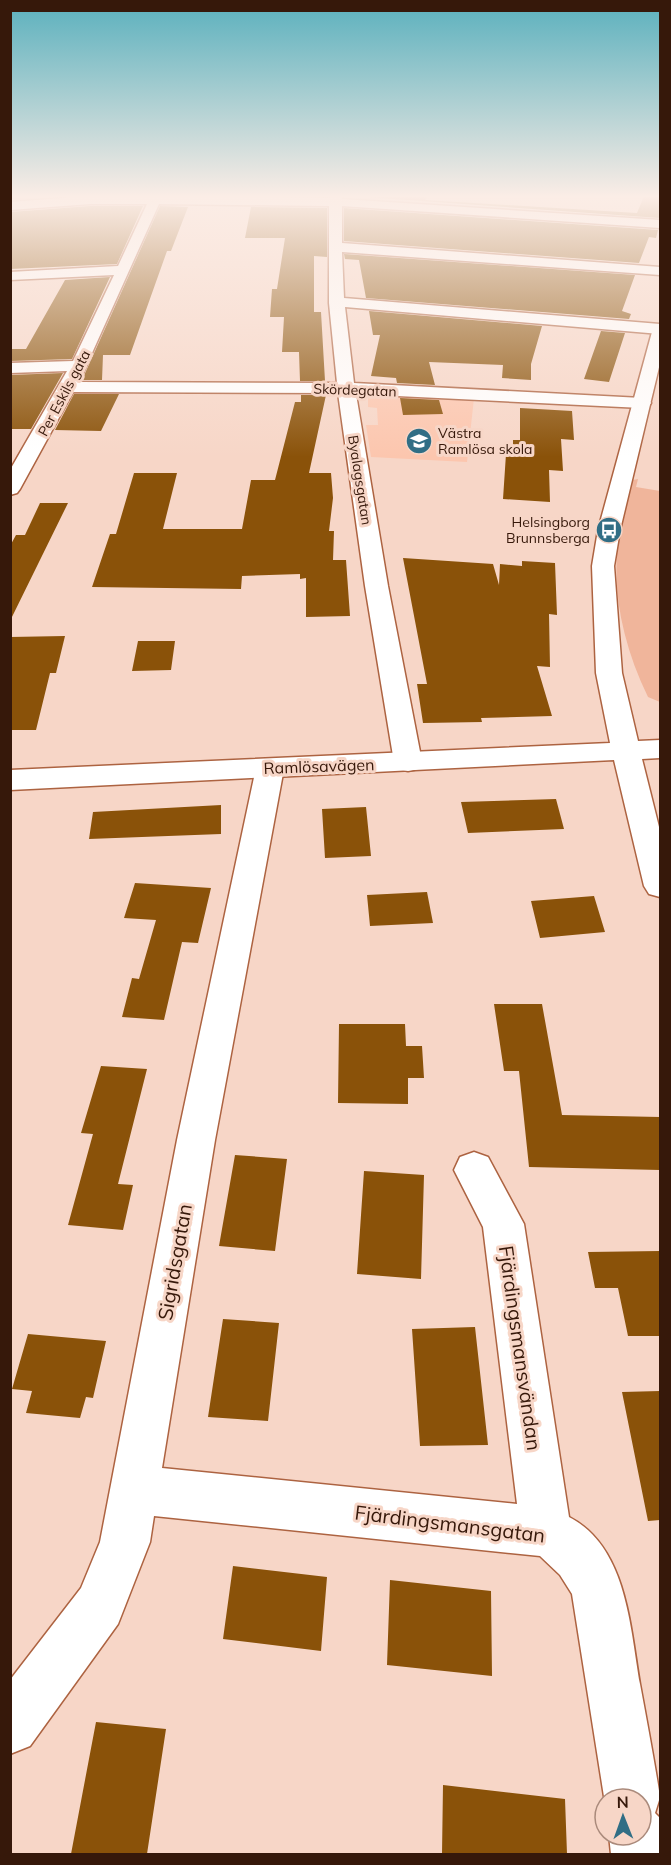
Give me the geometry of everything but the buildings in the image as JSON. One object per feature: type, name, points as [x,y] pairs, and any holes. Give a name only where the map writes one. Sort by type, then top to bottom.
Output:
[{"type":"street","name":"Per Eskils gata","points":[[10,489],[68,387],[118,283]]},
{"type":"street","name":"Byalagsgatan","points":[[337,283],[345,388],[379,608],[408,762]]},
{"type":"street","points":[[338,302],[660,330],[609,530],[603,566],[609,673],[635,792],[660,886]]},
{"type":"street","points":[[10,368],[79,366]]},
{"type":"street","name":"Skördegatan","points":[[68,387],[345,388],[642,403]]},
{"type":"street","name":"Ramlösavägen","points":[[10,780],[660,748]]},
{"type":"street","name":"Sigridsgatan","points":[[10,1726],[99,1606],[125,1542],[196,1140],[270,768]]},
{"type":"street","name":"Fjärdingsmansvändan","points":[[474,1170],[502,1224],[546,1532]]},
{"type":"street","name":"Fjärdingsmansgatan","points":[[135,1490],[546,1532],[562,1539],[589,1569],[598,1593],[630,1787]]},
{"type":"shaded area","name":"Västra Ramlösa skola","points":[[377,393],[474,398],[467,462],[371,457],[366,425],[378,425],[377,408],[368,407],[368,398]]},
{"type":"shaded area","points":[[638,479],[636,487],[660,491],[660,702],[648,697],[636,670],[627,644],[617,590],[616,563],[624,508],[633,480]]},
{"type":"place","name":"Västra Ramlösa skola","points":[[419,441]]},
{"type":"place","name":"Helsingborg Brunnsberga","points":[[609,530]]}]
